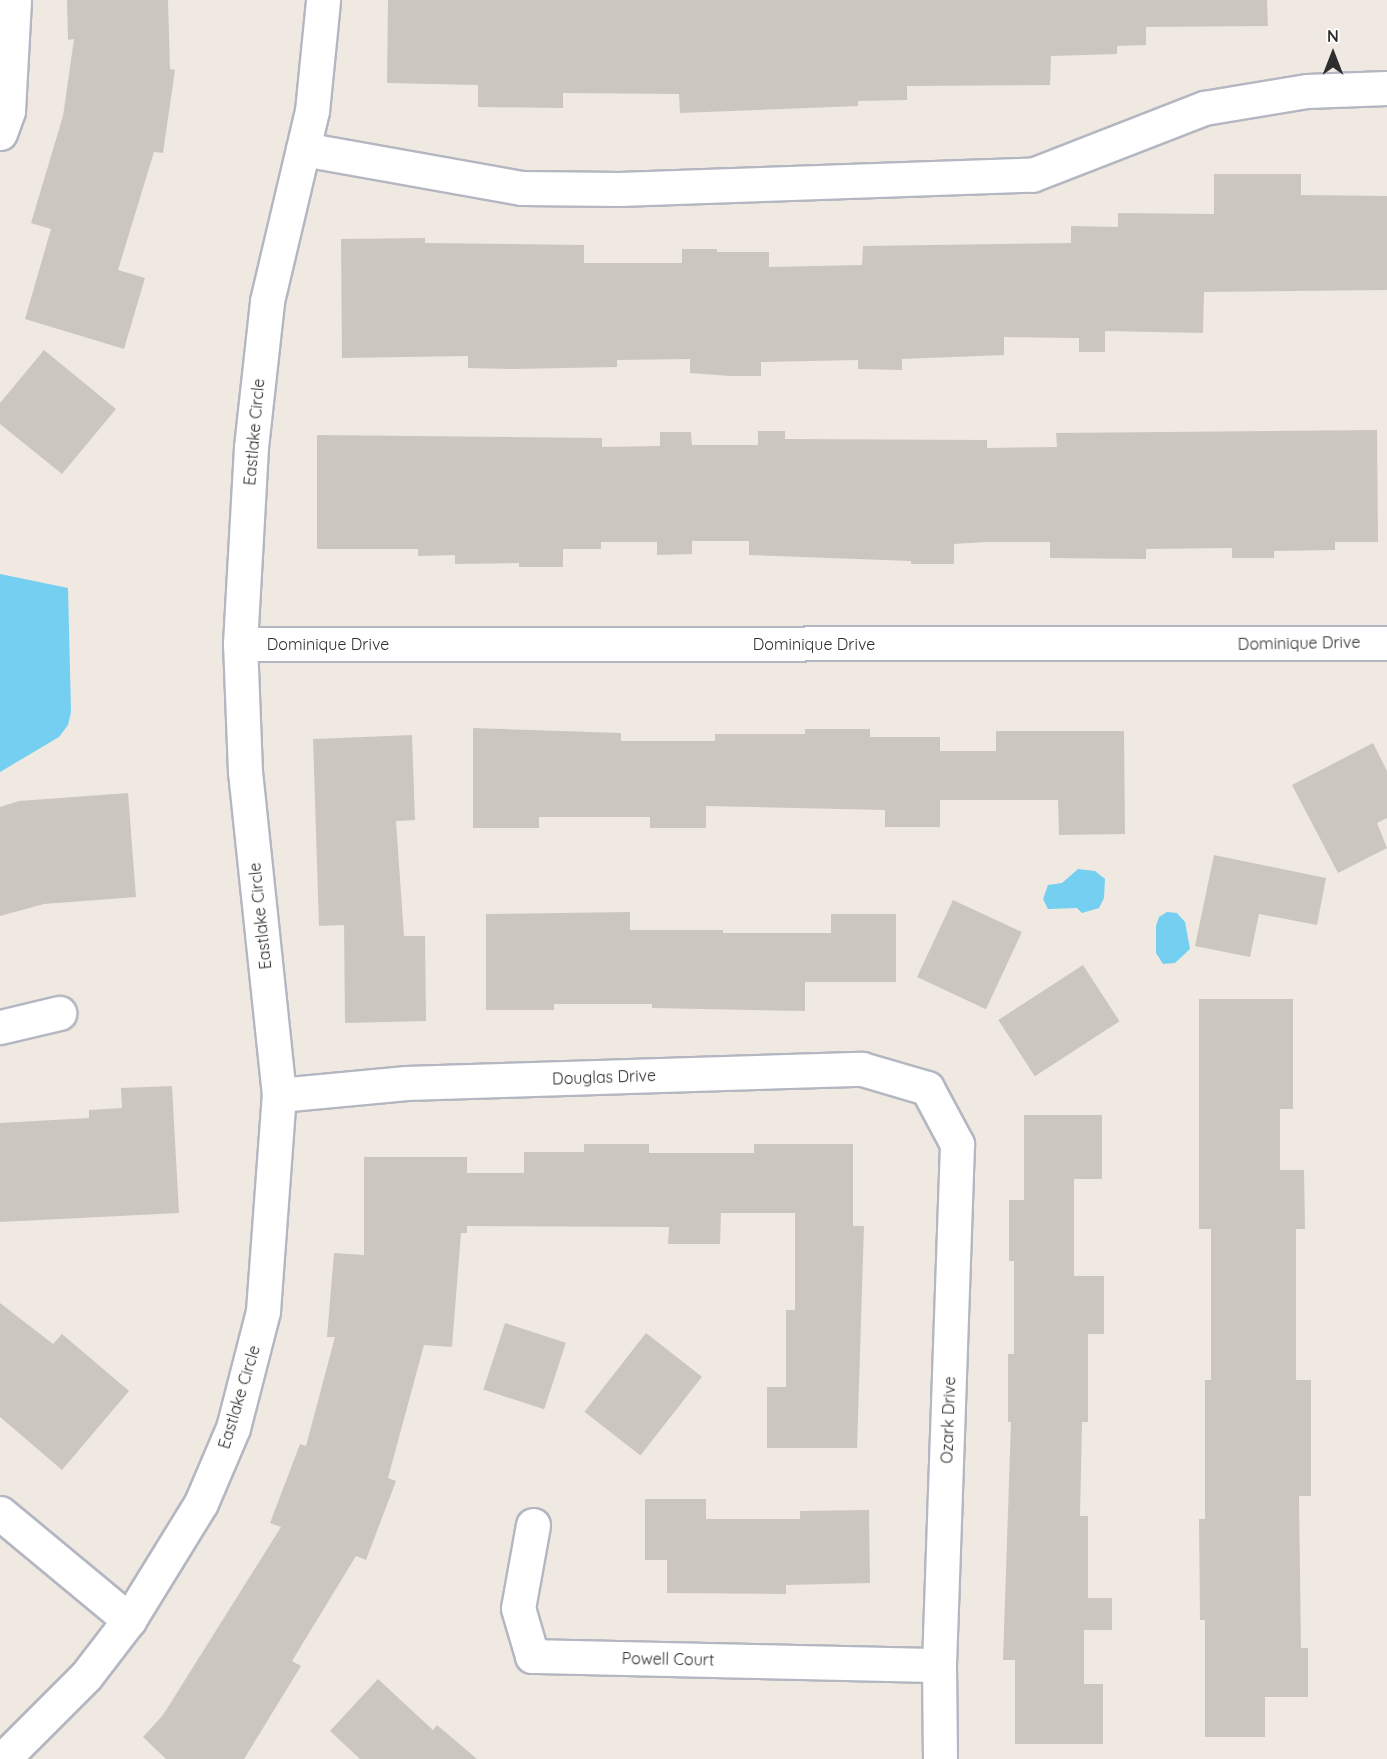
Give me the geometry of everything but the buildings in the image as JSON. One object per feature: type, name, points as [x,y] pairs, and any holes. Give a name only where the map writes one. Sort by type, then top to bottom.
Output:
[{"type":"street","points":[[0,132],[8,111],[14,0]]},
{"type":"street","name":"Eastlake Circle","points":[[3,1759],[86,1676],[129,1620],[201,1503],[233,1428],[263,1311],[279,1095],[245,772],[240,644],[251,447],[267,301],[312,111],[323,0]]},
{"type":"street","points":[[303,149],[522,188],[643,189],[1032,175],[1204,108],[1307,91],[1387,88]]},
{"type":"street","name":"Dominique Drive","points":[[240,644],[1387,643]]},
{"type":"street","points":[[0,1027],[59,1013]]},
{"type":"street","name":"Douglas Drive","points":[[279,1095],[406,1083],[862,1069],[927,1088]]},
{"type":"street","name":"Ozark Drive","points":[[927,1088],[957,1144],[939,1665],[940,1759]]},
{"type":"street","points":[[0,1513],[129,1620]]},
{"type":"street","name":"Powell Court","points":[[533,1525],[518,1608],[532,1656],[939,1665]]},
{"type":"water","points":[[0,574],[68,588],[71,712],[68,725],[59,737],[0,772]]},
{"type":"water","points":[[1078,869],[1095,871],[1105,879],[1104,898],[1099,908],[1082,913],[1077,908],[1048,909],[1043,899],[1048,885],[1062,883]]},
{"type":"water","points":[[1167,912],[1177,913],[1185,922],[1190,949],[1175,963],[1163,964],[1156,953],[1156,926],[1159,917]]}]
